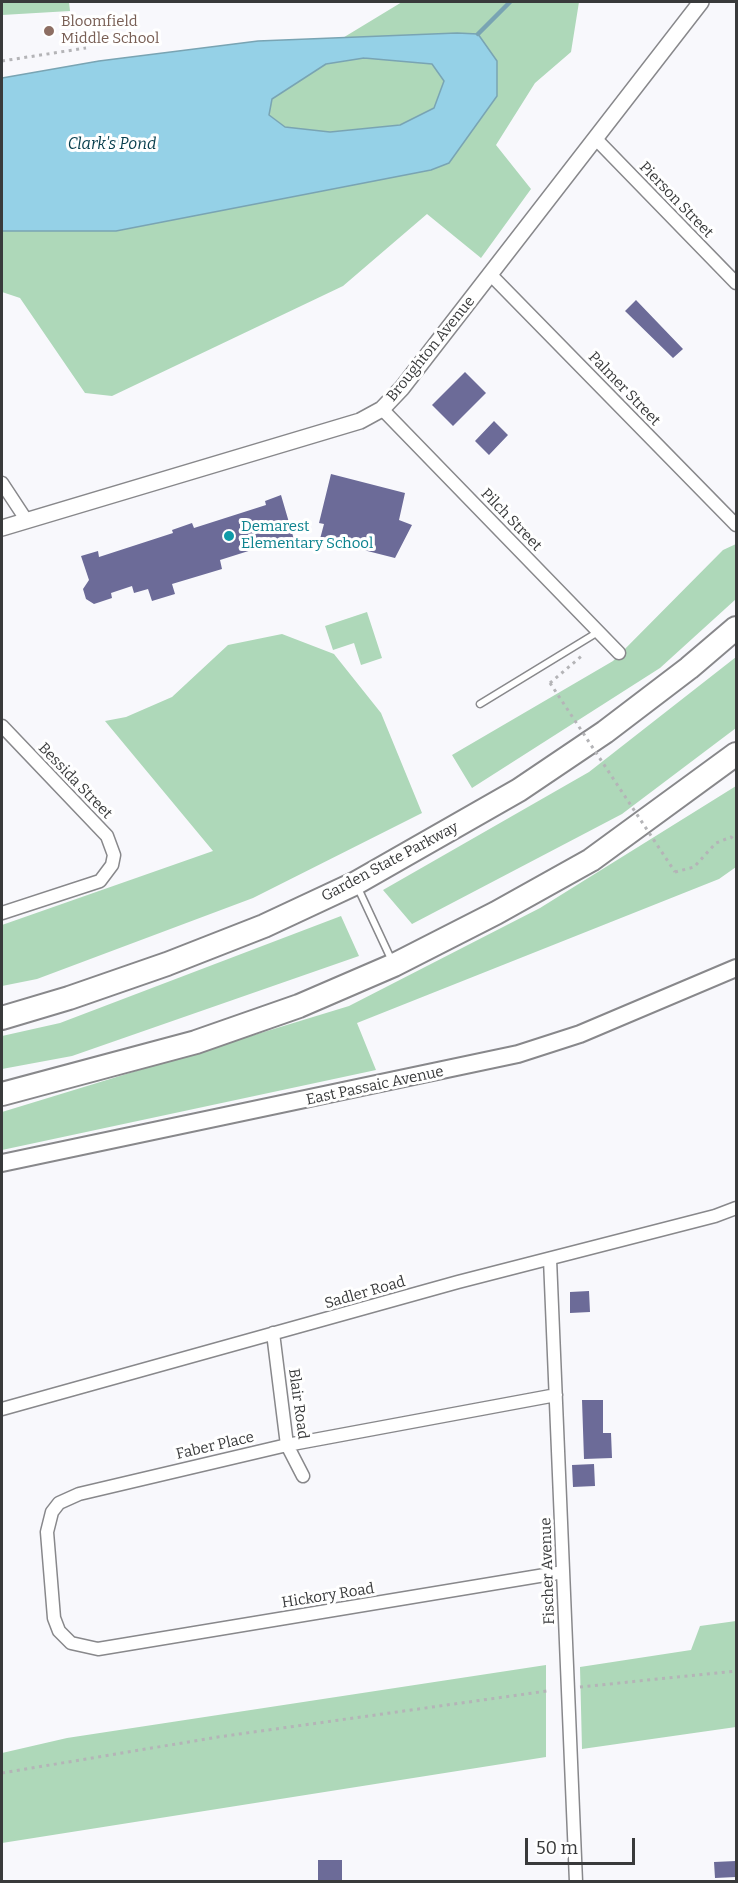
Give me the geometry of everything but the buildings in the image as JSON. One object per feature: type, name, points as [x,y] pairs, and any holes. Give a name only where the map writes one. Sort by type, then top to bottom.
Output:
[{"type":"highway","name":"Garden State Parkway","points":[[2,1018],[69,998],[167,964],[264,926],[356,883],[519,790],[605,732],[689,668],[736,628]]},
{"type":"highway","points":[[2,1094],[93,1072],[196,1042],[299,1006],[394,965],[496,914],[591,860],[736,754]]},
{"type":"main road","name":"East Passaic Avenue","points":[[2,1163],[518,1054],[630,1014],[736,968]]},
{"type":"street","name":"Broughton Avenue","points":[[2,528],[360,421],[382,409],[402,388],[701,2]]},
{"type":"street","name":"Pierson Street","points":[[595,138],[736,283]]},
{"type":"street","name":"Palmer Street","points":[[490,274],[736,525]]},
{"type":"street","name":"Pilch Street","points":[[382,409],[619,653]]},
{"type":"street","points":[[2,483],[27,521]]},
{"type":"street","name":"Bessida Street","points":[[2,726],[107,836],[114,855],[112,865],[100,881],[2,913]]},
{"type":"street","name":"Sadler Road","points":[[2,1409],[715,1216],[736,1208]]},
{"type":"street","name":"Fischer Avenue","points":[[550,1259],[576,1881]]},
{"type":"street","name":"Blair Road","points":[[273,1334],[287,1445],[303,1476]]},
{"type":"street","name":"Faber Place","points":[[98,1649],[67,1641],[59,1631],[54,1618],[48,1532],[52,1512],[59,1503],[79,1494],[287,1445],[556,1395]]},
{"type":"street","name":"Hickory Road","points":[[98,1649],[563,1572]]},
{"type":"lane","points":[[480,704],[601,634]]},
{"type":"lane","points":[[356,883],[394,965]]},
{"type":"path","points":[[2,61],[86,48]]},
{"type":"path","points":[[601,634],[550,683],[675,873],[694,867],[716,843],[730,837],[736,841]]},
{"type":"path","points":[[575,1688],[736,1671]]},
{"type":"path","points":[[2,1773],[218,1737],[547,1691]]},
{"type":"green space","points":[[2,2],[69,2],[70,11],[2,15]]},
{"type":"green space","points":[[402,2],[579,2],[571,52],[535,83],[496,145],[531,189],[481,258],[427,214],[343,286],[112,396],[85,393],[20,298],[2,292],[2,231],[116,231],[431,170],[449,163],[497,96],[478,34],[341,39]]},
{"type":"green space","points":[[364,58],[432,64],[444,81],[434,109],[400,125],[330,132],[285,127],[269,115],[272,99],[326,64]]},
{"type":"green space","points":[[736,544],[736,599],[660,668],[472,788],[452,755],[613,661],[723,550]]},
{"type":"green space","points":[[367,612],[382,658],[361,665],[354,643],[333,650],[325,626]]},
{"type":"green space","points":[[282,634],[334,654],[381,713],[422,813],[253,898],[37,979],[2,986],[2,925],[213,851],[105,721],[126,717],[172,697],[228,645]]},
{"type":"green space","points":[[736,657],[736,728],[622,814],[412,924],[383,890],[589,772]]},
{"type":"green space","points":[[736,786],[736,867],[719,879],[357,1023],[376,1070],[2,1150],[2,1112],[349,1006],[540,908]]},
{"type":"green space","points":[[341,916],[359,956],[72,1056],[2,1069],[2,1036],[60,1023]]},
{"type":"green space","points":[[736,1621],[736,1727],[582,1749],[580,1667],[691,1650],[700,1626]]},
{"type":"green space","points":[[546,1665],[546,1757],[2,1843],[2,1753],[67,1738]]},
{"type":"water","name":"Clark's Pond","points":[[478,34],[497,61],[497,96],[449,163],[431,170],[116,231],[2,231],[2,78],[99,61],[258,41]],"holes":[[[364,58],[432,64],[444,81],[434,108],[400,125],[330,132],[285,127],[269,115],[272,99],[326,64]]]},
{"type":"waterway","points":[[478,34],[510,2]]},
{"type":"place","name":"Bloomfield Middle School","points":[[49,31]]},
{"type":"place","name":"Demarest Elementary School","points":[[229,536]]}]
